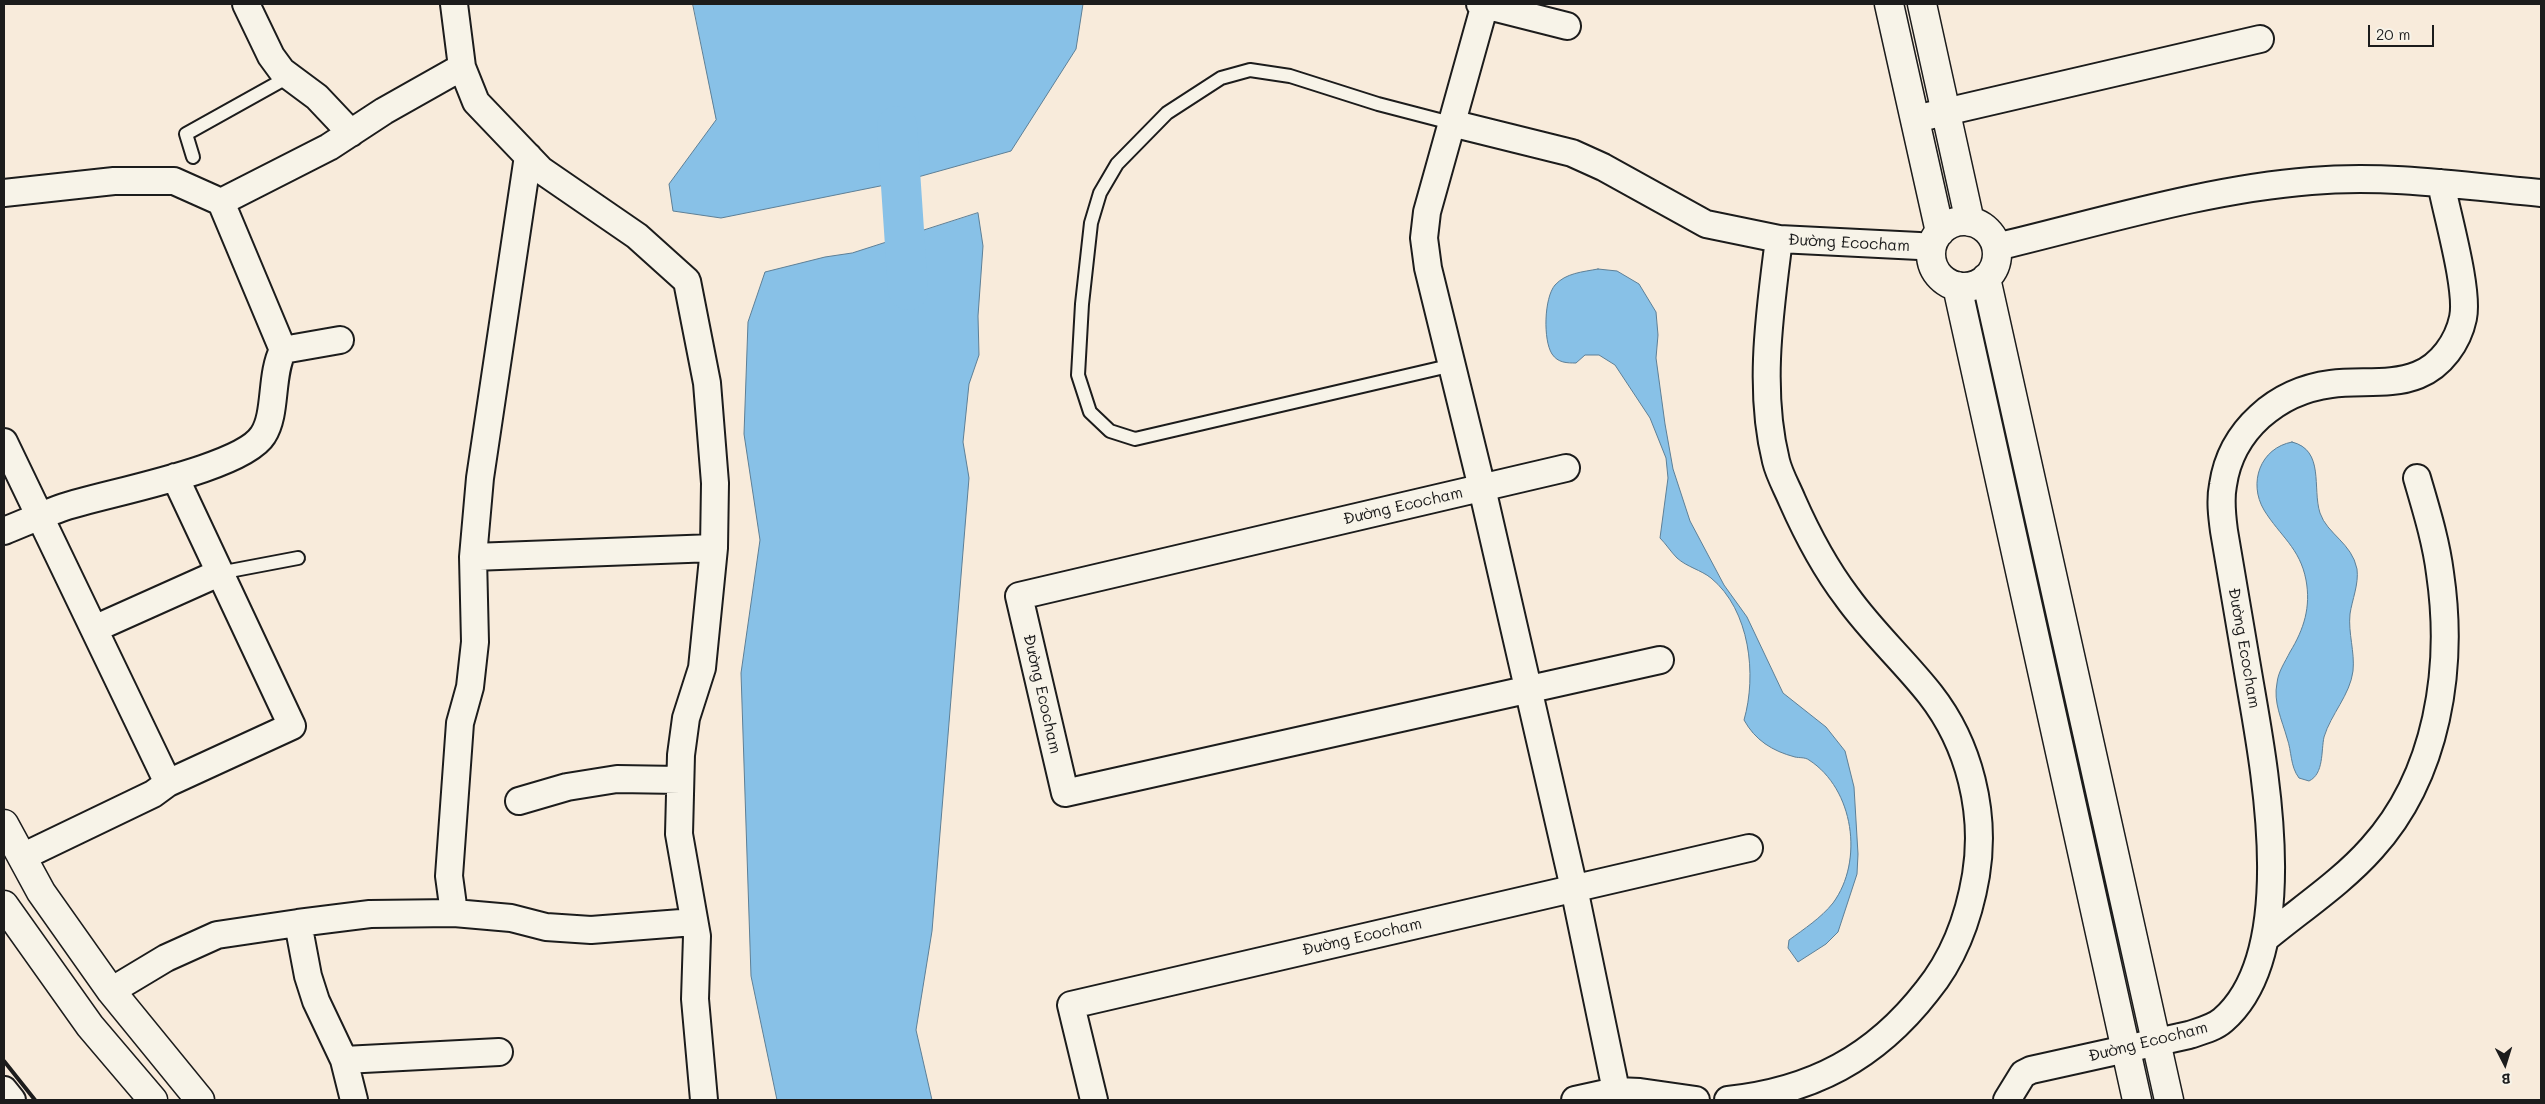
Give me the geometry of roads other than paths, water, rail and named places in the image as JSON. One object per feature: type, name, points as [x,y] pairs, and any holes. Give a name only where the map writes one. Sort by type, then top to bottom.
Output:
[{"type":"main road","points":[[1889,4],[1914,119],[1929,239],[1933,266],[1941,278],[1957,286],[1972,285],[1986,278],[1995,264],[1996,248],[1992,237],[1986,230],[1970,222],[1952,223],[1929,239]]},
{"type":"main road","points":[[1922,4],[1970,222]]},
{"type":"main road","points":[[1986,278],[2169,1100]]},
{"type":"main road","points":[[1957,286],[2137,1100]]},
{"type":"main road","points":[[4,824],[41,892],[111,992],[200,1100]]},
{"type":"main road","points":[[4,905],[90,1026],[153,1100]]},
{"type":"street","points":[[246,4],[271,56],[290,76],[317,97],[351,133]]},
{"type":"street","points":[[454,4],[462,67],[476,102],[541,170],[637,236],[687,281],[706,383],[715,483],[714,548],[702,668],[686,718],[680,780],[679,834],[696,929],[695,999],[704,1100]]},
{"type":"street","name":"Đường Ecocham","points":[[1568,26],[1483,4],[1427,212],[1424,238],[1428,268],[1482,488],[1574,888],[1617,1096]]},
{"type":"street","points":[[1914,119],[2260,39]]},
{"type":"street","points":[[221,202],[329,147],[462,67]]},
{"type":"street","name":"Đường Ecocham","points":[[1451,123],[1572,153],[1603,167],[1706,224],[1779,239],[1929,239]]},
{"type":"street","points":[[454,913],[450,876],[460,723],[470,687],[476,642],[473,557],[480,478],[528,156]]},
{"type":"street","points":[[1996,248],[2203,198],[2275,184],[2345,179],[2441,183],[2541,193]]},
{"type":"street","points":[[4,192],[114,181],[174,181],[221,202],[283,350],[278,360],[268,426],[263,436],[251,448],[175,477],[65,507],[4,531]]},
{"type":"street","name":"Đường Ecocham","points":[[2007,1100],[2024,1074],[2031,1070],[2203,1031],[2223,1020],[2247,988],[2266,938],[2271,880],[2269,807],[2265,770],[2224,531],[2221,505],[2226,469],[2232,452],[2250,424],[2285,398],[2316,386],[2393,381],[2416,376],[2436,364],[2451,348],[2461,325],[2465,300],[2441,183]]},
{"type":"street","name":"Đường Ecocham","points":[[1728,1100],[1760,1097],[1802,1086],[1842,1068],[1878,1044],[1909,1014],[1936,980],[1957,942],[1971,901],[1978,858],[1979,815],[1969,770],[1949,725],[1931,696],[1846,596],[1807,533],[1776,462],[1768,409],[1768,328],[1779,239]]},
{"type":"street","points":[[283,350],[340,340]]},
{"type":"street","points":[[4,442],[168,783]]},
{"type":"street","name":"Đường Ecocham","points":[[1566,468],[1019,596],[1066,793],[1660,660]]},
{"type":"street","points":[[22,857],[153,794],[168,783],[292,726],[175,477]]},
{"type":"street","points":[[2266,938],[2372,848],[2401,809],[2422,766],[2437,712],[2444,656],[2444,626],[2440,572],[2417,478]]},
{"type":"street","points":[[473,557],[714,548]]},
{"type":"street","points":[[94,629],[219,573]]},
{"type":"street","points":[[519,801],[568,787],[617,779],[680,780]]},
{"type":"street","name":"Đường Ecocham","points":[[1094,1100],[1071,1005],[1749,848]]},
{"type":"street","points":[[111,992],[166,958],[218,935],[370,914],[454,913],[511,918],[546,927],[591,930],[696,929]]},
{"type":"street","points":[[298,923],[306,969],[316,1001],[344,1060],[354,1100]]},
{"type":"street","points":[[344,1060],[499,1052]]},
{"type":"street","points":[[4,1090],[12,1100]]},
{"type":"street","points":[[1576,1100],[1617,1096],[1696,1100]]},
{"type":"lane","points":[[1451,123],[1378,104],[1290,76],[1250,70],[1221,78],[1167,113],[1117,164],[1100,193],[1091,223],[1083,295],[1078,375],[1090,412],[1110,431],[1135,439],[1453,365]]},
{"type":"lane","points":[[194,157],[186,134],[290,76]]},
{"type":"lane","points":[[219,573],[298,558]]},
{"type":"water","points":[[693,4],[1083,4],[1076,49],[1011,151],[900,182],[721,218],[673,211],[669,184],[716,120]]},
{"type":"water","points":[[978,213],[983,246],[978,316],[979,355],[969,384],[963,442],[969,478],[932,931],[916,1030],[932,1100],[777,1100],[751,976],[741,673],[760,540],[744,434],[748,322],[765,272],[825,257],[852,253]]},
{"type":"water","points":[[1598,269],[1617,271],[1639,284],[1656,312],[1658,335],[1656,358],[1665,424],[1673,469],[1690,521],[1724,585],[1747,617],[1783,693],[1826,727],[1845,751],[1854,787],[1858,854],[1857,874],[1838,932],[1826,944],[1798,962],[1788,948],[1789,940],[1818,918],[1833,903],[1843,886],[1849,867],[1850,827],[1845,807],[1836,789],[1824,773],[1807,759],[1787,755],[1765,744],[1753,733],[1744,720],[1748,702],[1750,664],[1742,625],[1724,591],[1707,575],[1677,558],[1660,538],[1668,478],[1666,458],[1650,418],[1615,365],[1599,355],[1585,355],[1576,363],[1566,363],[1554,357],[1549,348],[1546,319],[1551,291],[1564,278]]},
{"type":"water","points":[[2292,442],[2302,446],[2309,453],[2315,471],[2320,513],[2328,527],[2350,552],[2357,569],[2356,586],[2350,614],[2353,657],[2351,680],[2324,737],[2320,768],[2314,778],[2309,781],[2299,778],[2294,769],[2276,697],[2278,679],[2282,667],[2303,626],[2308,599],[2306,580],[2299,559],[2264,510],[2259,500],[2257,489],[2257,478],[2265,459],[2272,451]]},
{"type":"waterway","points":[[897,126],[908,290]]},
{"type":"waterway","points":[[900,182],[912,234]]},
{"type":"railway","points":[[4,1061],[35,1100]]}]
